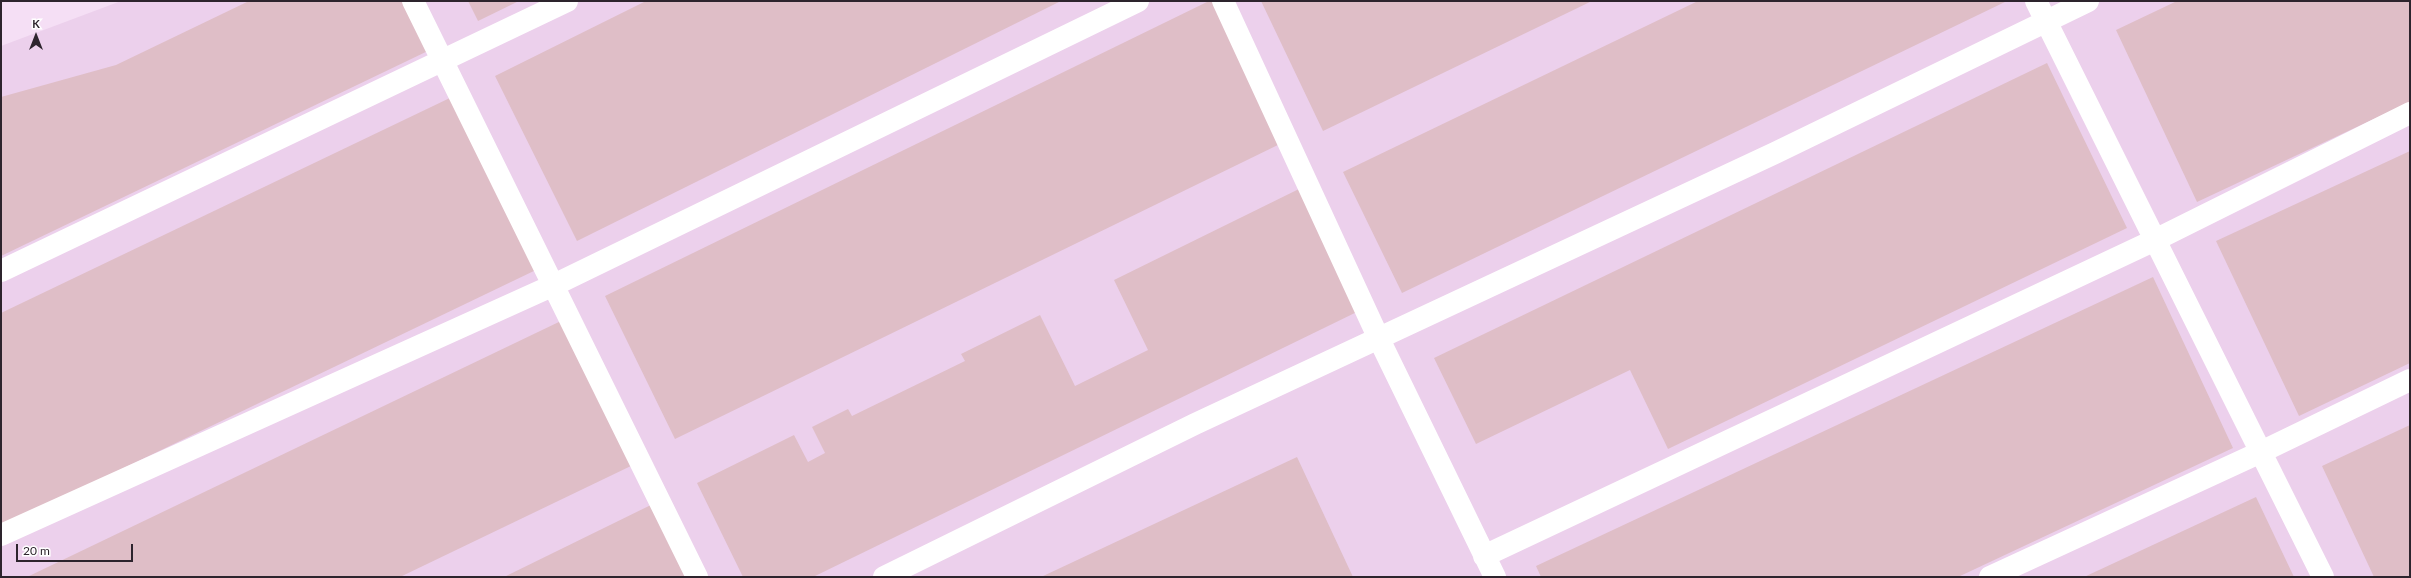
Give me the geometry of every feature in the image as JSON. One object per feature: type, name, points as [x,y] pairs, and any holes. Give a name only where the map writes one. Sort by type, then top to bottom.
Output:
[{"type":"street","points":[[413,1],[444,60],[698,577]]},
{"type":"street","points":[[1,270],[567,1]]},
{"type":"street","points":[[1,535],[554,285],[1138,1]]},
{"type":"street","points":[[1223,1],[1379,339],[1495,577]]},
{"type":"street","points":[[2036,1],[2324,577]]},
{"type":"street","points":[[884,577],[1195,424],[1775,153],[2088,1]]},
{"type":"street","points":[[1484,556],[2155,240],[2410,113]]},
{"type":"street","points":[[1990,577],[2261,452],[2410,380]]},
{"type":"shaded area","points":[[121,1],[2410,1],[2410,577],[1,577],[1,46]]},
{"type":"building","points":[[249,1],[409,1],[432,49],[1,256],[1,97],[116,65]]},
{"type":"building","points":[[468,1],[519,1],[478,21]]},
{"type":"building","points":[[646,1],[1061,1],[577,241],[495,76]]},
{"type":"building","points":[[1209,1],[1212,1],[1282,143],[675,439],[605,296]]},
{"type":"building","points":[[1261,1],[1592,1],[1323,131]]},
{"type":"building","points":[[1698,1],[2007,1],[1402,293],[1343,172]]},
{"type":"building","points":[[2177,1],[2410,1],[2410,102],[2197,202],[2116,30]]},
{"type":"building","points":[[2047,63],[2127,228],[1668,449],[1630,370],[1476,444],[1434,358]]},
{"type":"building","points":[[454,96],[538,269],[1,527],[1,313]]},
{"type":"building","points":[[2410,151],[2410,363],[2299,416],[2216,241]]},
{"type":"building","points":[[1303,187],[1363,309],[813,577],[743,577],[697,483],[794,435],[808,462],[825,453],[812,427],[848,409],[852,416],[965,361],[961,354],[1040,315],[1075,386],[1148,350],[1114,280]]},
{"type":"building","points":[[2153,277],[2233,448],[1958,577],[1541,577],[1536,566]]},
{"type":"building","points":[[563,320],[633,465],[400,577],[27,577]]},
{"type":"building","points":[[2410,425],[2410,577],[2374,577],[2322,466]]},
{"type":"building","points":[[1297,457],[1353,577],[1041,577]]},
{"type":"building","points":[[2256,497],[2294,577],[2084,577]]},
{"type":"building","points":[[659,501],[696,577],[504,577]]}]
